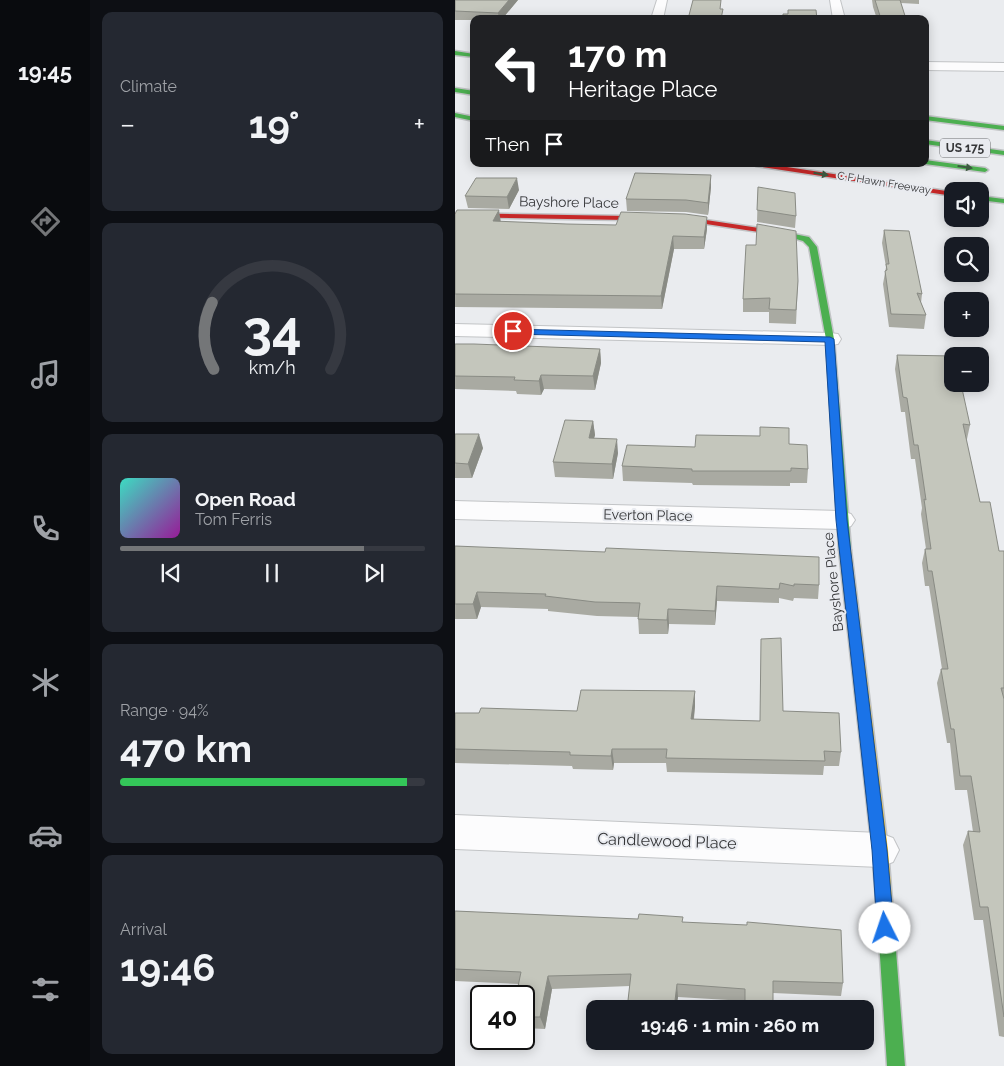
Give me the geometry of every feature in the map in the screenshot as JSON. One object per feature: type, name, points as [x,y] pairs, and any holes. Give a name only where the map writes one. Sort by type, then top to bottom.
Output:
[{"type":"main road","points":[[455,53],[470,55]]},
{"type":"main road","points":[[455,90],[470,92]]},
{"type":"main road","points":[[455,115],[470,118]]},
{"type":"main road","points":[[929,119],[1004,128]]},
{"type":"main road","name":"US 175","points":[[929,143],[1004,154]]},
{"type":"main road","name":"US 175","points":[[929,163],[994,171]]},
{"type":"main road","name":"C F Hawn Freeway","points":[[776,167],[944,193]]},
{"type":"main road","points":[[989,199],[1004,201]]},
{"type":"main road","name":"Bayshore Place","points":[[455,215],[686,219],[795,235],[806,239],[813,247],[830,339],[841,520],[879,850],[896,1066]]},
{"type":"street","points":[[658,15],[662,0]]},
{"type":"street","points":[[835,0],[838,15]]},
{"type":"street","points":[[929,66],[1004,68]]},
{"type":"street","points":[[455,330],[830,339]]},
{"type":"street","name":"Everton Place","points":[[455,510],[841,520]]},
{"type":"street","name":"Candlewood Place","points":[[455,832],[879,850]]},
{"type":"building","points":[[455,0],[509,0],[498,13],[455,11]]},
{"type":"building","points":[[693,0],[721,0],[720,9],[723,9],[722,15],[689,15]]},
{"type":"building","points":[[875,0],[900,0],[905,15],[880,15]]},
{"type":"building","points":[[788,10],[816,10],[817,15],[783,15],[788,14]]},
{"type":"building","points":[[635,173],[711,175],[708,203],[686,200],[626,199]]},
{"type":"building","points":[[476,178],[517,178],[507,197],[465,196]]},
{"type":"building","points":[[758,187],[795,193],[796,216],[757,210]]},
{"type":"building","points":[[457,210],[499,210],[493,221],[567,224],[616,225],[621,212],[685,214],[707,217],[704,237],[673,236],[661,296],[455,294],[455,214]]},
{"type":"building","points":[[757,224],[796,231],[798,281],[796,310],[769,309],[770,298],[743,299],[746,245],[756,245]]},
{"type":"building","points":[[884,230],[909,231],[922,294],[917,293],[926,315],[891,314],[885,271],[887,270],[886,264],[889,264]]},
{"type":"building","points":[[455,344],[600,349],[593,376],[541,375],[539,381],[514,380],[515,377],[455,376]]},
{"type":"building","points":[[897,355],[944,356],[944,392],[963,392],[970,425],[963,424],[980,502],[990,502],[999,551],[1004,551],[1004,688],[1001,688],[1004,699],[1004,1017],[988,907],[980,907],[968,831],[980,832],[971,776],[960,776],[954,729],[951,729],[941,669],[948,669],[932,571],[928,571],[925,549],[931,549],[918,445],[914,445],[907,398],[903,397]]},
{"type":"building","points":[[565,420],[593,421],[589,438],[617,439],[612,464],[553,462]]},
{"type":"building","points":[[760,427],[789,428],[789,444],[807,445],[808,469],[791,468],[791,471],[692,471],[692,469],[622,466],[627,445],[695,447],[696,435],[760,436]]},
{"type":"building","points":[[455,434],[479,434],[468,464],[455,463]]},
{"type":"building","points":[[455,546],[605,552],[606,548],[819,557],[819,585],[794,584],[794,586],[780,583],[779,589],[717,586],[715,611],[668,609],[667,620],[638,619],[640,603],[595,602],[545,596],[546,594],[477,592],[473,604],[455,604]]},
{"type":"building","points":[[781,638],[783,711],[839,713],[841,752],[824,751],[825,761],[666,758],[667,749],[612,749],[611,756],[570,755],[570,752],[455,749],[455,713],[479,713],[481,708],[577,711],[581,690],[695,691],[691,719],[760,721],[761,639]]},
{"type":"building","points":[[455,911],[638,919],[639,914],[683,917],[682,922],[747,925],[747,922],[841,930],[843,983],[773,981],[773,1000],[745,1000],[745,989],[677,984],[675,1000],[628,1000],[631,974],[548,976],[540,1017],[535,1017],[535,985],[518,985],[521,972],[455,969]]},
{"type":"traffic: fast","points":[[455,53],[470,55]]},
{"type":"traffic: fast","points":[[455,90],[470,92]]},
{"type":"traffic: fast","points":[[455,115],[470,118]]},
{"type":"traffic: fast","points":[[929,119],[1004,128]]},
{"type":"traffic: fast","points":[[929,143],[1004,153]]},
{"type":"traffic: fast","points":[[929,163],[985,170]]},
{"type":"traffic: fast","points":[[989,199],[1004,201]]},
{"type":"traffic: fast","points":[[792,235],[806,239],[813,247],[830,339],[845,550]]},
{"type":"traffic: fast","points":[[886,925],[896,1066]]},
{"type":"traffic: slow","points":[[845,550],[880,850],[886,925]]},
{"type":"traffic: jam","points":[[776,167],[944,193]]},
{"type":"traffic: jam","points":[[455,215],[686,219],[792,235]]},
{"type":"route","points":[[513,331],[830,339],[841,520],[879,850],[885,928]]}]
